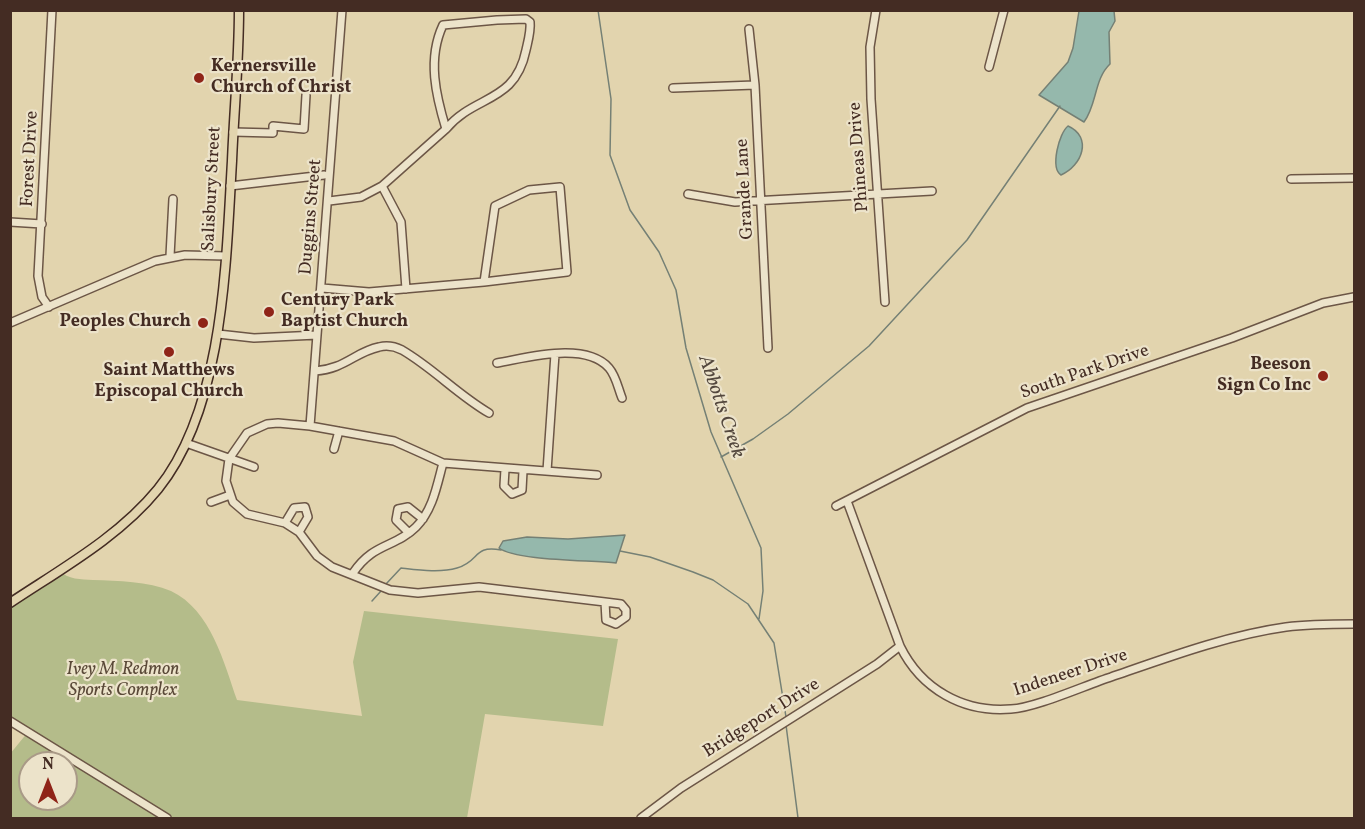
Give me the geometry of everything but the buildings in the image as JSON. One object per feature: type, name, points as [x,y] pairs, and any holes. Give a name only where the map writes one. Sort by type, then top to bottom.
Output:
[{"type":"main road","name":"Salisbury Street","points":[[10,603],[103,540],[141,508],[158,488],[186,443],[201,401],[218,334],[226,256],[240,10]]},
{"type":"street","name":"Forest Drive","points":[[49,307],[39,285],[52,10]]},
{"type":"street","name":"Duggins Street","points":[[310,426],[342,10]]},
{"type":"street","name":"Phineas Drive","points":[[876,10],[870,68],[885,302]]},
{"type":"street","points":[[989,67],[1004,10]]},
{"type":"street","points":[[328,201],[361,197],[382,186],[446,129],[454,119],[498,93],[518,78],[528,40],[530,25],[528,20],[487,20],[443,25],[434,87],[446,129]]},
{"type":"street","name":"Grande Lane","points":[[749,29],[762,201],[768,348]]},
{"type":"street","points":[[673,88],[755,85]]},
{"type":"street","points":[[233,132],[273,133],[273,126],[277,125],[304,129],[306,95]]},
{"type":"street","points":[[230,186],[324,175]]},
{"type":"street","points":[[1292,179],[1353,178]]},
{"type":"street","points":[[382,186],[401,222],[406,289]]},
{"type":"street","points":[[322,288],[363,292],[484,282],[567,272],[560,187],[529,190],[495,206],[484,282]]},
{"type":"street","points":[[688,194],[735,202],[878,192],[932,191]]},
{"type":"street","points":[[170,256],[173,200]]},
{"type":"street","points":[[10,222],[42,224]]},
{"type":"street","points":[[10,323],[139,267],[170,256],[226,256]]},
{"type":"street","name":"South Park Drive","points":[[836,506],[1027,408],[1232,338],[1323,303],[1354,297]]},
{"type":"street","points":[[218,334],[254,338],[317,335]]},
{"type":"street","points":[[315,371],[336,369],[378,347],[391,346],[403,351],[459,394],[489,413]]},
{"type":"street","points":[[497,363],[555,354],[584,354],[599,359],[610,370],[622,398]]},
{"type":"street","points":[[547,471],[555,354]]},
{"type":"street","points":[[597,475],[443,463],[394,441],[310,426],[278,423],[255,428],[242,440],[229,459],[226,481],[236,505],[247,514],[285,523],[299,532],[324,562],[332,567],[401,592],[478,587],[605,602]]},
{"type":"street","points":[[334,449],[339,431]]},
{"type":"street","points":[[186,443],[254,467]]},
{"type":"street","points":[[353,573],[361,561],[379,547],[409,533],[423,519],[432,504],[443,463]]},
{"type":"street","points":[[505,469],[504,486],[512,494],[522,490],[523,471]]},
{"type":"street","points":[[211,502],[230,495]]},
{"type":"street","name":"Indeneer Drive","points":[[847,501],[900,646],[910,666],[927,684],[949,698],[982,708],[1013,710],[1159,661],[1259,632],[1309,625],[1354,624]]},
{"type":"street","points":[[285,523],[294,508],[305,507],[308,517],[299,532]]},
{"type":"street","points":[[409,533],[396,520],[398,509],[408,507],[423,519]]},
{"type":"street","name":"Bridgeport Drive","points":[[641,819],[681,788],[877,664],[900,646]]},
{"type":"street","points":[[10,722],[167,819]]},
{"type":"green space","name":"Ivey M. Redmon Sports Complex","points":[[59,570],[66,576],[75,578],[153,585],[171,591],[185,600],[206,624],[214,639],[237,700],[362,716],[353,662],[364,611],[618,639],[603,726],[485,714],[467,818],[11,818],[10,754],[28,732],[11,721],[11,603]]},
{"type":"water","points":[[1079,11],[1114,11],[1115,21],[1109,32],[1110,64],[1101,77],[1084,122],[1039,95],[1068,62],[1073,48]]},
{"type":"water","points":[[1068,126],[1080,137],[1082,151],[1074,165],[1061,175],[1056,165],[1057,150]]},
{"type":"water","points":[[625,535],[616,563],[537,558],[499,548],[503,541],[527,537],[568,539]]},
{"type":"waterway","name":"Abbotts Creek","points":[[598,10],[611,99],[610,155],[630,210],[659,252],[676,290],[686,348],[711,432],[761,548],[763,591],[759,619]]},
{"type":"waterway","points":[[721,457],[753,439],[788,414],[869,346],[967,240],[1060,106]]},
{"type":"waterway","points":[[386,584],[401,568],[429,571],[450,570],[465,565],[485,550],[501,550]]},
{"type":"waterway","points":[[620,551],[650,557],[713,580],[748,604],[774,643],[786,717]]},
{"type":"waterway","points":[[372,601],[381,591]]},
{"type":"waterway","name":"Abbotts Creek","points":[[786,725],[798,818]]},
{"type":"place","name":"Kernersville Church of Christ","points":[[199,78]]},
{"type":"place","name":"Century Park Baptist Church","points":[[269,312]]},
{"type":"place","name":"Peoples Church","points":[[203,323]]},
{"type":"place","name":"Saint Matthews Episcopal Church","points":[[169,352]]},
{"type":"place","name":"Beeson Sign Co Inc","points":[[1323,376]]}]
